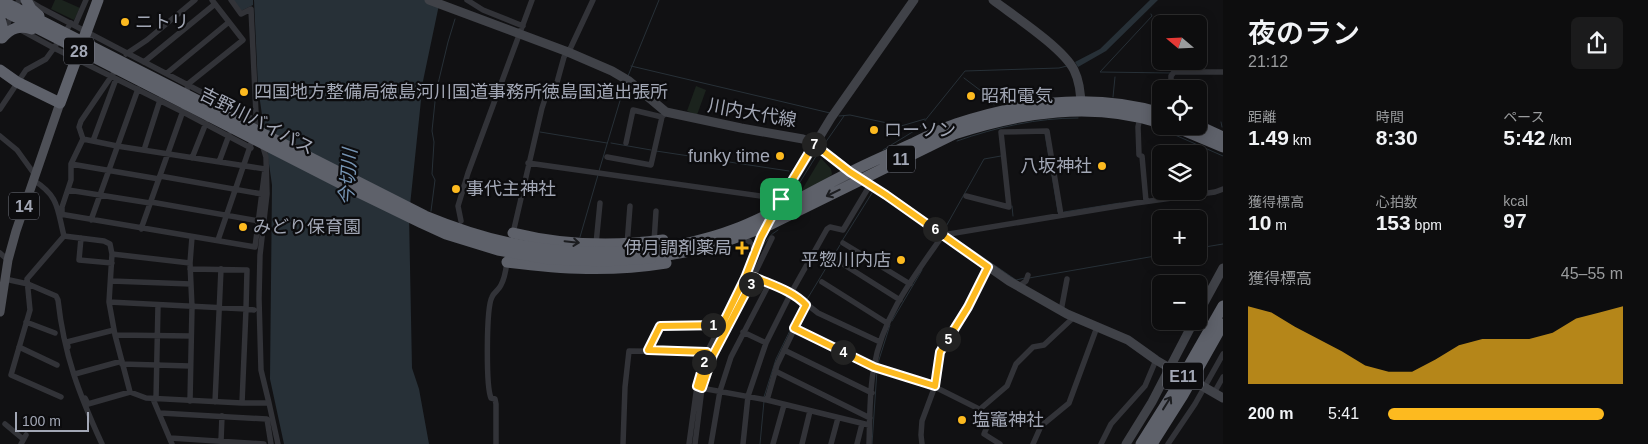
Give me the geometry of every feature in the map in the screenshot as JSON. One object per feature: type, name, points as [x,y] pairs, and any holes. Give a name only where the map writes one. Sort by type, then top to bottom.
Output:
[{"type":"highway","name":"吉野川バイパス","points":[[0,0],[68,40],[344,185],[446,234],[498,250],[548,259],[604,261],[652,250],[739,237],[866,182],[954,134],[987,123],[1081,106],[1093,110],[1152,120]]},
{"type":"highway","name":"28","points":[[60,103],[98,0]]},
{"type":"highway","points":[[29,1],[31,9],[35,13],[68,40]]},
{"type":"highway","name":"吉野川バイパス","points":[[0,10],[68,40]]},
{"type":"highway","points":[[0,18],[3,30],[1,36]]},
{"type":"highway","points":[[1,36],[8,31],[20,27],[30,28],[68,40]]},
{"type":"highway","points":[[0,70],[17,82],[60,103]]},
{"type":"highway","name":"吉野川バイパス","points":[[708,243],[774,212],[850,172],[954,125],[987,115],[1034,105],[1127,106],[1152,111]]},
{"type":"highway","points":[[1207,130],[1223,137]]},
{"type":"highway","points":[[1194,135],[1223,147]]},
{"type":"highway","name":"11","points":[[508,262],[578,269],[634,268],[674,262],[694,256],[708,243],[691,237],[652,250],[627,245],[540,239],[513,233]]},
{"type":"highway","name":"E11","points":[[1141,444],[1175,390],[1223,306]]},
{"type":"highway","name":"E11","points":[[1152,444],[1223,324]]},
{"type":"main road","name":"川内大代線","points":[[429,0],[522,30],[598,64],[627,80],[664,114],[803,139],[819,148],[850,172],[1018,287],[1060,311],[1128,340],[1178,373]]},
{"type":"main road","points":[[767,226],[781,199],[819,148],[831,118],[914,0]]},
{"type":"main road","points":[[993,0],[1054,47],[1072,66],[1079,85],[1081,106]]},
{"type":"main road","name":"14","points":[[0,312],[8,260],[60,103]]},
{"type":"main road","points":[[1207,297],[1223,268]]},
{"type":"main road","points":[[1126,444],[1194,330]]},
{"type":"main road","points":[[1200,385],[1223,398]]},
{"type":"street","points":[[1,36],[19,0]]},
{"type":"street","points":[[0,109],[26,70],[46,59],[73,24],[86,0]]},
{"type":"street","points":[[93,141],[114,78],[127,53],[147,40],[195,0]]},
{"type":"street","points":[[218,240],[251,148],[256,114],[251,9],[241,14],[231,0]]},
{"type":"street","points":[[467,0],[522,30]]},
{"type":"street","points":[[461,221],[458,206],[468,173],[532,0]]},
{"type":"street","points":[[496,444],[496,404],[495,399],[489,395],[488,380],[488,318],[492,297],[502,285],[528,163],[546,96],[556,86],[564,57],[593,0]]},
{"type":"street","points":[[29,1],[255,120],[266,157],[267,194],[260,255],[261,370],[278,444]]},
{"type":"street","points":[[141,228],[183,112],[188,84],[243,40],[214,2],[144,62]]},
{"type":"street","points":[[166,73],[229,22]]},
{"type":"street","points":[[19,29],[75,59],[206,123],[251,148]]},
{"type":"street","points":[[1171,80],[1174,72],[1223,72]]},
{"type":"street","points":[[61,397],[11,375],[30,310],[27,279],[64,236],[62,207],[71,180],[71,164],[83,139],[79,127],[81,121],[114,78]]},
{"type":"street","points":[[92,220],[138,89]]},
{"type":"street","points":[[144,150],[160,100]]},
{"type":"street","points":[[607,157],[651,165],[664,114],[633,110],[626,143]]},
{"type":"street","points":[[1140,117],[1138,127],[1139,155],[1142,156],[1146,201]]},
{"type":"street","points":[[192,158],[206,123]]},
{"type":"street","points":[[966,196],[1009,208],[1001,132],[1047,131],[1061,215]]},
{"type":"street","points":[[219,162],[229,135]]},
{"type":"street","points":[[0,136],[17,150],[34,177],[53,196],[61,214]]},
{"type":"street","points":[[61,214],[255,247],[265,169],[83,139]]},
{"type":"street","points":[[528,163],[781,199]]},
{"type":"street","points":[[71,164],[262,194]]},
{"type":"street","points":[[743,444],[748,396],[766,343],[791,293],[827,229],[830,227],[843,230],[866,182]]},
{"type":"street","points":[[869,444],[874,367],[880,342],[900,300],[943,235],[1146,201],[1215,192],[1223,188]]},
{"type":"street","points":[[68,190],[226,214],[259,221]]},
{"type":"street","points":[[596,244],[600,203]]},
{"type":"street","points":[[627,245],[630,206]]},
{"type":"street","points":[[652,250],[656,211]]},
{"type":"street","points":[[695,444],[700,388],[713,355],[751,274],[755,251],[767,226]]},
{"type":"street","points":[[64,236],[104,241],[110,244],[112,263],[109,302],[130,392]]},
{"type":"street","points":[[190,401],[192,307],[190,266],[192,237]]},
{"type":"street","points":[[739,237],[752,244],[755,251]]},
{"type":"street","points":[[80,238],[78,260],[112,263]]},
{"type":"street","points":[[689,444],[707,352],[772,238]]},
{"type":"street","points":[[536,265],[540,239]]},
{"type":"street","points":[[843,243],[910,284]]},
{"type":"street","points":[[0,253],[8,260]]},
{"type":"street","points":[[112,254],[190,266],[247,270],[242,403]]},
{"type":"street","points":[[835,259],[900,300]]},
{"type":"street","points":[[922,444],[920,435],[922,421],[935,386],[940,352],[968,307],[988,267]]},
{"type":"street","points":[[215,402],[221,268]]},
{"type":"street","points":[[751,274],[768,284],[791,293],[818,313],[880,342]]},
{"type":"street","points":[[1018,287],[1026,281],[1028,275]]},
{"type":"street","points":[[5,279],[28,284],[56,296],[68,362],[85,408],[102,444]]},
{"type":"street","points":[[1060,311],[1067,279]]},
{"type":"street","points":[[111,281],[191,284]]},
{"type":"street","points":[[822,282],[888,323]]},
{"type":"street","points":[[711,444],[720,391],[731,357],[768,284]]},
{"type":"street","points":[[109,302],[254,310]]},
{"type":"street","points":[[765,399],[805,303]]},
{"type":"street","points":[[158,305],[154,399],[171,441],[221,441],[264,444]]},
{"type":"street","points":[[979,410],[1007,386],[1016,364],[1032,347],[1044,345],[1074,317]]},
{"type":"street","points":[[26,322],[55,333]]},
{"type":"street","points":[[648,350],[660,326],[722,325]]},
{"type":"street","points":[[1033,444],[1041,426],[1069,403],[1097,327]]},
{"type":"street","points":[[794,328],[874,367],[935,386],[979,410],[989,422],[982,432],[1000,444]]},
{"type":"street","points":[[191,336],[158,336],[115,332],[66,342],[75,374],[88,404],[130,392],[154,399],[269,403]]},
{"type":"street","points":[[743,332],[766,343]]},
{"type":"street","points":[[19,347],[57,365]]},
{"type":"street","points":[[784,350],[872,393]]},
{"type":"street","points":[[623,444],[625,387],[629,351],[707,352]]},
{"type":"street","points":[[1168,444],[1200,385],[1223,354]]},
{"type":"street","points":[[1101,444],[1112,424],[1145,386],[1156,360]]},
{"type":"street","points":[[75,374],[122,362],[190,366]]},
{"type":"street","points":[[776,370],[870,418]]},
{"type":"street","points":[[1214,393],[1223,377]]},
{"type":"street","points":[[700,388],[765,399],[869,425]]},
{"type":"street","points":[[773,444],[784,404]]},
{"type":"street","points":[[802,444],[810,411]]},
{"type":"street","points":[[160,413],[267,419],[271,444]]},
{"type":"street","points":[[221,441],[222,416]]},
{"type":"street","points":[[831,444],[838,418]]},
{"type":"street","points":[[5,424],[23,439]]},
{"type":"street","points":[[857,444],[862,424]]},
{"type":"shaded area","points":[[55,0],[62,0],[80,8],[74,20],[51,9]]},
{"type":"shaded area","points":[[696,86],[706,90],[697,115],[687,111]]},
{"type":"shaded area","points":[[821,158],[831,169],[832,174],[800,193]]},
{"type":"water","points":[[234,0],[253,0],[253,5],[241,11]]},
{"type":"water","name":"今切川","points":[[254,0],[440,0],[423,81],[409,215],[412,368],[419,389],[429,444],[284,444],[270,379],[272,185],[258,87]]},
{"type":"water","points":[[1150,0],[1158,0],[1106,51],[1078,67],[1075,62],[1100,49]]},
{"type":"waterway","points":[[628,76],[659,0]]},
{"type":"waterway","points":[[1151,14],[1152,16],[1100,72],[1171,73]]},
{"type":"waterway","points":[[431,211],[435,180],[432,174],[434,142],[432,131],[436,92],[455,19]]},
{"type":"waterway","points":[[631,66],[830,113]]},
{"type":"waterway","points":[[883,150],[919,128],[965,71],[1059,68],[1067,66]]},
{"type":"waterway","points":[[1113,97],[1115,77]]},
{"type":"waterway","points":[[964,78],[993,100],[994,105]]},
{"type":"waterway","points":[[599,171],[625,84]]},
{"type":"waterway","points":[[839,116],[850,115],[901,126],[925,119]]},
{"type":"waterway","points":[[823,146],[844,116]]},
{"type":"waterway","points":[[957,141],[1017,124],[1078,118]]},
{"type":"waterway","points":[[1221,122],[1222,127]]},
{"type":"waterway","points":[[540,132],[607,143]]},
{"type":"waterway","points":[[1045,134],[1058,212]]},
{"type":"waterway","points":[[1175,135],[1223,156]]},
{"type":"waterway","points":[[611,143],[651,150]]},
{"type":"waterway","points":[[656,151],[789,171]]},
{"type":"waterway","points":[[792,195],[818,153]]},
{"type":"waterway","points":[[944,230],[984,159],[1001,156]]},
{"type":"waterway","points":[[580,237],[598,175]]},
{"type":"waterway","points":[[842,241],[872,193]]},
{"type":"waterway","points":[[1064,212],[1120,203]]},
{"type":"waterway","points":[[1012,206],[1013,216]]},
{"type":"waterway","points":[[752,272],[768,238],[778,230]]},
{"type":"waterway","points":[[955,238],[1016,280],[1025,278]]},
{"type":"waterway","points":[[1207,247],[1223,244]]},
{"type":"waterway","points":[[806,301],[840,245]]},
{"type":"waterway","points":[[1029,278],[1152,257]]},
{"type":"waterway","points":[[892,321],[922,270]]},
{"type":"waterway","points":[[743,291],[750,276]]},
{"type":"waterway","points":[[764,397],[776,359],[802,306]]},
{"type":"waterway","points":[[877,366],[890,325]]},
{"type":"waterway","points":[[872,444],[877,370]]},
{"type":"waterway","points":[[760,444],[764,401]]},
{"type":"place","name":"ニトリ","points":[[125,22]]},
{"type":"place","name":"四国地方整備局徳島河川国道事務所徳島国道出張所","points":[[244,92]]},
{"type":"place","name":"昭和電気","points":[[971,96]]},
{"type":"place","name":"ローソン","points":[[874,130]]},
{"type":"place","name":"funky time","points":[[780,156]]},
{"type":"place","name":"八坂神社","points":[[1102,166]]},
{"type":"place","name":"事代主神社","points":[[456,189]]},
{"type":"place","name":"みどり保育園","points":[[243,227]]},
{"type":"place","name":"伊月調剤薬局","points":[[742,248]]},
{"type":"place","name":"平惣川内店","points":[[901,260]]},
{"type":"place","name":"塩竈神社","points":[[962,420]]},
{"type":"route","points":[[814,144],[850,172],[988,267],[968,307],[940,352],[935,386],[874,367],[794,328],[806,305],[791,293],[754,277],[713,355],[702,388],[696,387],[707,352],[648,350],[660,326],[722,325],[745,278],[761,237],[781,199],[814,144]]}]
